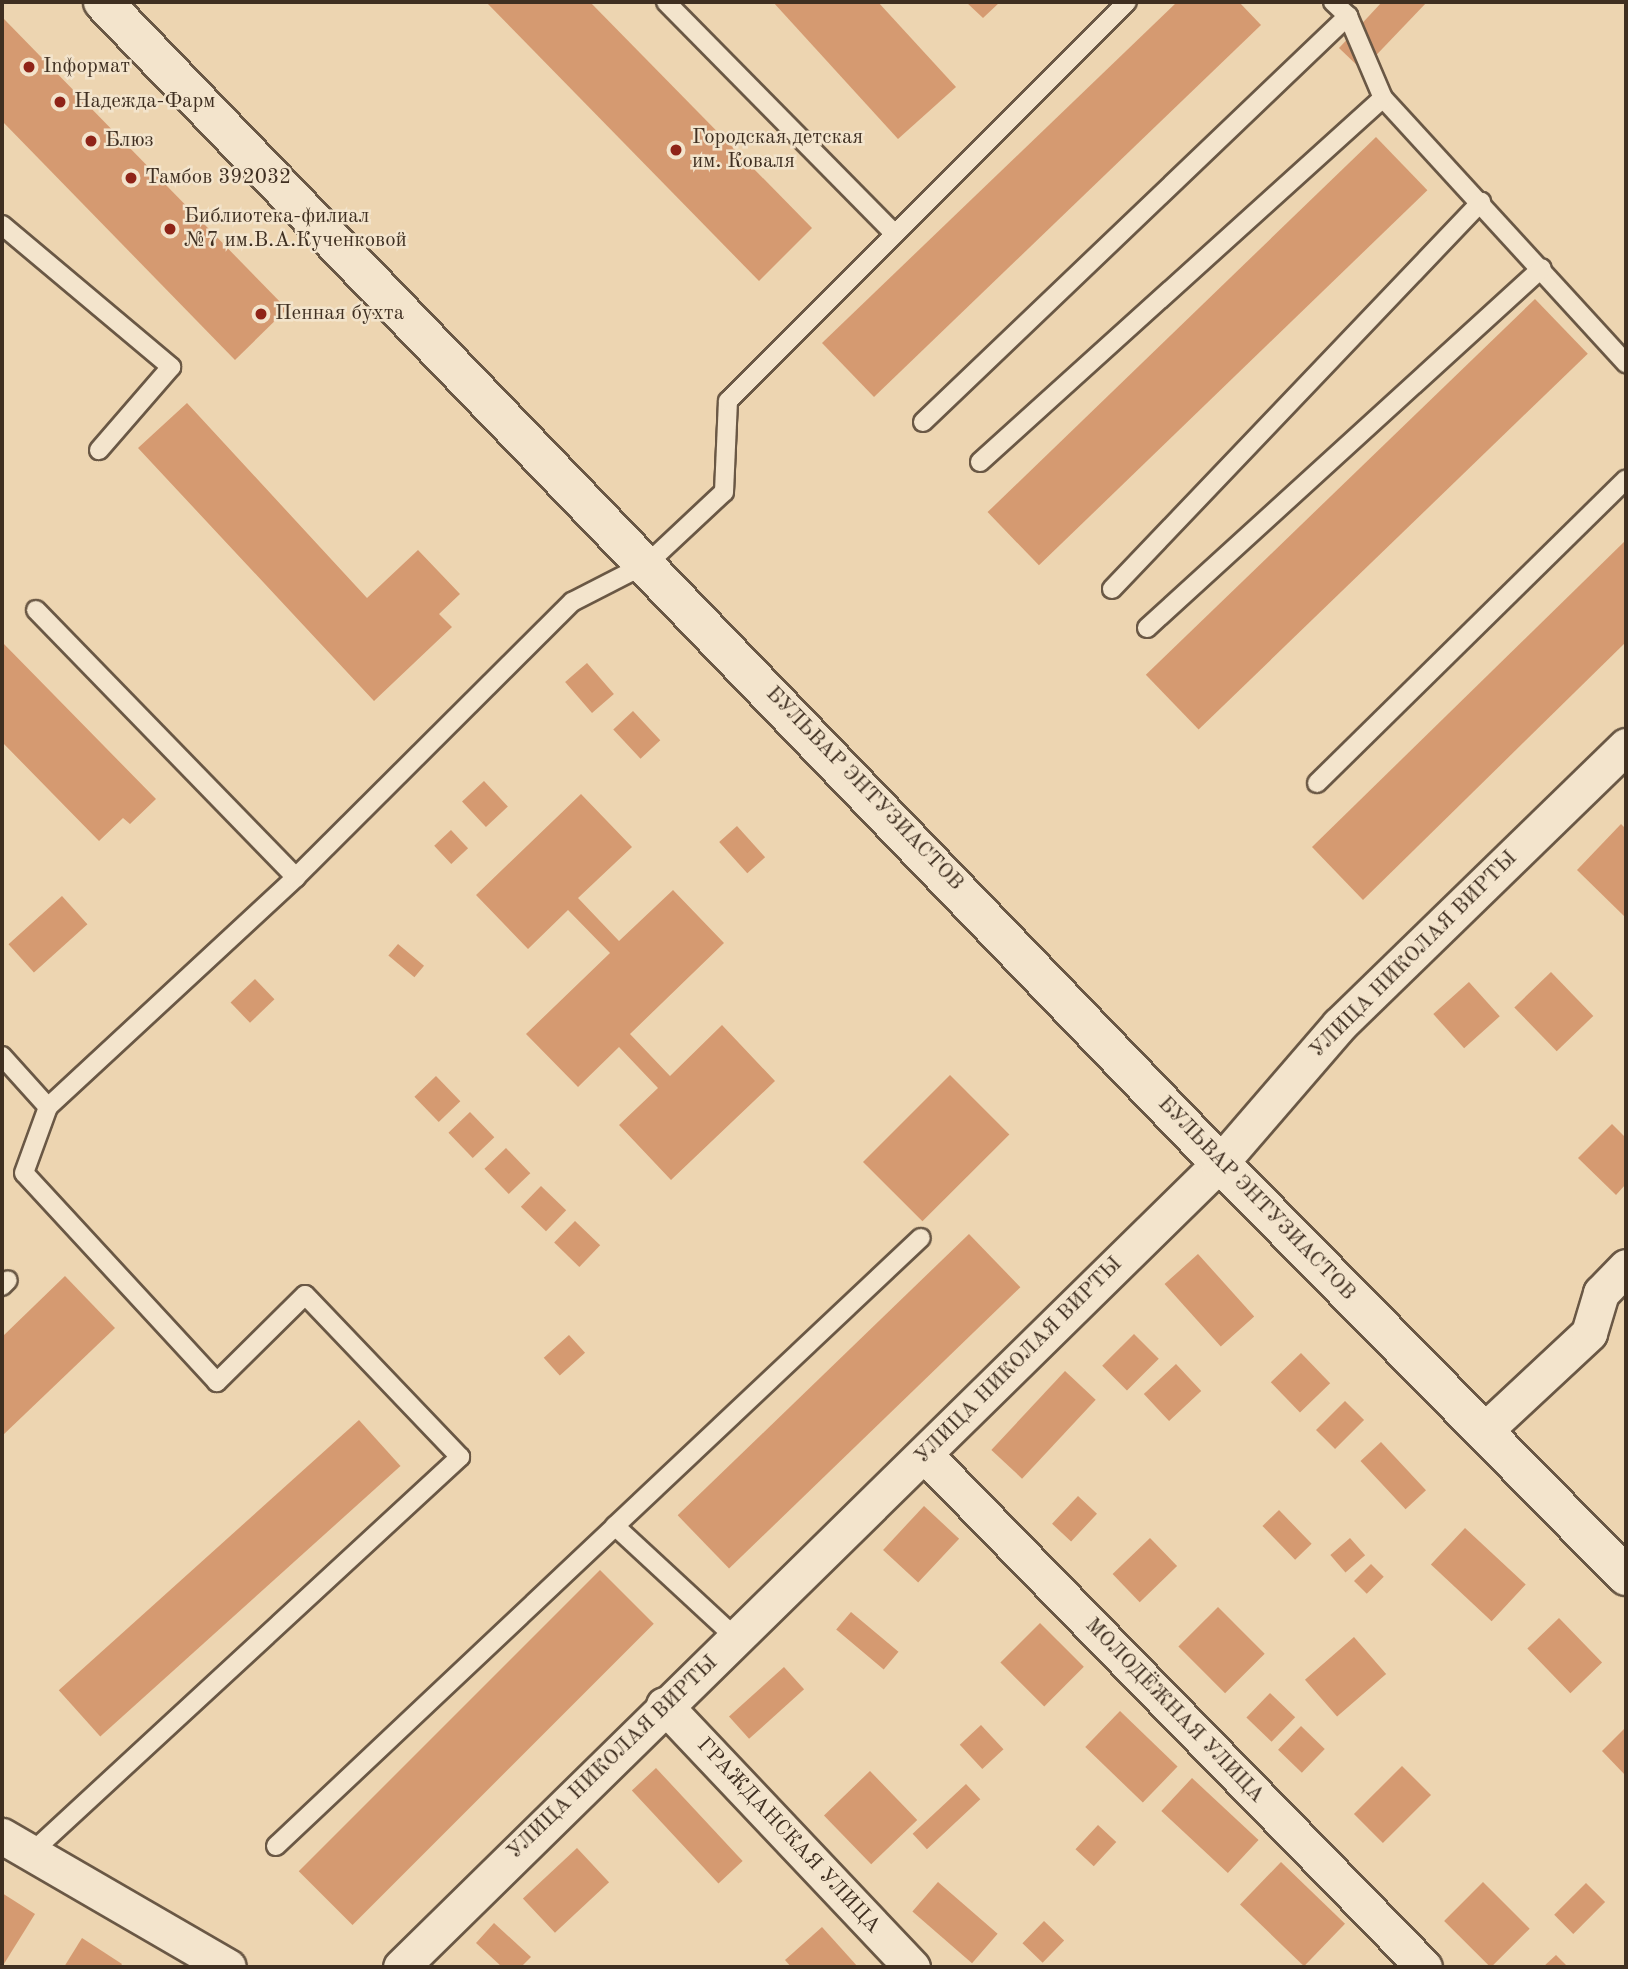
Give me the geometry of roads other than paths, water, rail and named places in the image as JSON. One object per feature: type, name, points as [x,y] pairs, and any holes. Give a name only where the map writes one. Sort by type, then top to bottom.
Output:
[{"type":"main road","name":"БУЛЬВАР ЭНТУЗИАСТОВ","points":[[103,2],[648,563],[1220,1163],[1626,1576]]},
{"type":"street","name":"УЛИЦА НИКОЛАЯ ВИРТЫ","points":[[401,1967],[664,1705],[736,1638],[1220,1163],[1339,1025],[1626,746]]},
{"type":"street","points":[[1483,1432],[1589,1333],[1601,1293],[1626,1267]]},
{"type":"street","name":"МОЛОДЁЖНАЯ УЛИЦА","points":[[924,1454],[1424,1967]]},
{"type":"street","name":"ГРАЖДАНСКАЯ УЛИЦА","points":[[664,1705],[912,1967]]},
{"type":"street","points":[[17,1845],[228,1967]]},
{"type":"lane","points":[[666,2],[892,232]]},
{"type":"lane","points":[[17,1845],[460,1457],[306,1295],[217,1382],[24,1173],[48,1107],[296,877],[572,602],[648,563],[724,492],[728,401],[892,232],[1127,2]]},
{"type":"lane","points":[[1333,2],[1348,16],[1383,98],[1542,268],[1626,363]]},
{"type":"lane","points":[[923,422],[1348,16]]},
{"type":"lane","points":[[980,463],[1383,98]]},
{"type":"lane","points":[[1112,589],[1481,202]]},
{"type":"lane","points":[[2,225],[171,367],[99,450]]},
{"type":"lane","points":[[1147,628],[1542,268]]},
{"type":"lane","points":[[1317,783],[1626,478]]},
{"type":"lane","points":[[36,610],[296,877]]},
{"type":"lane","points":[[2,1056],[48,1107]]},
{"type":"lane","points":[[276,1846],[921,1238]]},
{"type":"lane","points":[[615,1526],[736,1638]]},
{"type":"place","name":"Inформат","points":[[29,67]]},
{"type":"place","name":"Надежда-Фарм","points":[[60,102]]},
{"type":"place","name":"Блюз","points":[[91,141]]},
{"type":"place","name":"Городская детская им. Коваля","points":[[676,150]]},
{"type":"place","name":"Тамбов 392032","points":[[131,178]]},
{"type":"place","name":"Библиотека-филиал №7 им.В.А.Кученковой","points":[[170,229]]},
{"type":"place","name":"Пенная бухта","points":[[261,314]]}]
